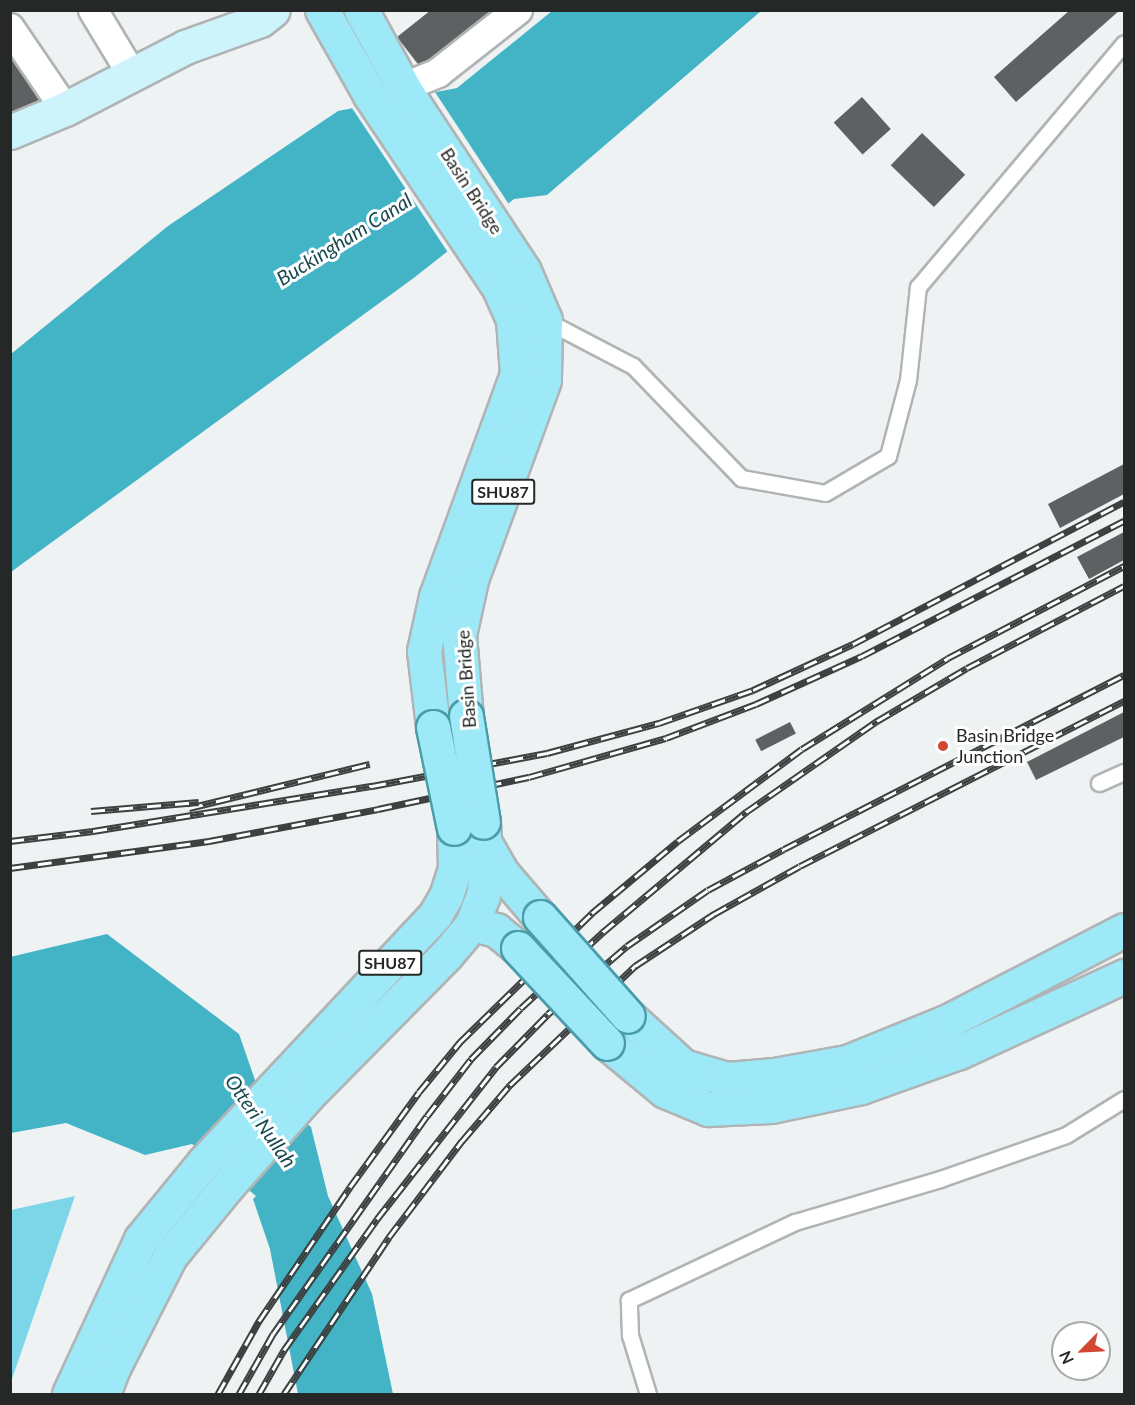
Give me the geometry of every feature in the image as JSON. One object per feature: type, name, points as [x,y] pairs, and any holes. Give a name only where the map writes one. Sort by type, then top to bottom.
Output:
[{"type":"main road","points":[[185,47],[230,10]]},
{"type":"main road","points":[[10,132],[65,110],[131,73],[185,47],[260,20],[273,10]]},
{"type":"main road","name":"Basin Bridge","points":[[69,1395],[141,1239],[203,1163],[295,1087],[472,924],[483,896],[474,832],[459,635],[471,580],[544,380],[545,320],[511,280],[370,95],[322,10]]},
{"type":"main road","name":"SHU87","points":[[361,10],[405,89]]},
{"type":"main road","name":"Basin Bridge","points":[[103,1395],[114,1368],[170,1256],[229,1184],[295,1087],[435,915],[446,896],[455,869],[474,832],[433,727],[424,651],[436,596],[517,374],[511,280],[405,89]]},
{"type":"main road","points":[[474,832],[503,874],[628,1016],[683,1066],[727,1079],[784,1074],[847,1062],[946,1022],[1125,930]]},
{"type":"main road","points":[[472,924],[496,930],[518,948],[607,1043],[665,1091],[708,1109],[771,1106],[861,1087],[959,1052],[1125,976]]},
{"type":"street","points":[[93,10],[131,73]]},
{"type":"street","points":[[405,89],[438,73],[518,10]]},
{"type":"street","points":[[10,28],[65,110]]},
{"type":"lane","points":[[545,320],[633,366],[741,478],[825,493],[888,456],[908,380],[918,287],[1125,43]]},
{"type":"lane","points":[[1099,783],[1125,771]]},
{"type":"lane","points":[[648,1395],[630,1335],[629,1300],[795,1222],[940,1179],[1066,1135],[1125,1099]]},
{"type":"shaded area","points":[[75,1196],[11,1382],[11,1210]]},
{"type":"water","name":"Buckingham Canal","points":[[552,11],[761,11],[547,195],[514,199],[415,277],[11,572],[11,354],[168,226],[338,111],[457,88]]},
{"type":"water","name":"Otteri Nullah","points":[[107,934],[239,1034],[255,1080],[311,1127],[328,1196],[372,1294],[393,1394],[298,1394],[270,1249],[253,1199],[256,1196],[192,1144],[145,1155],[66,1123],[11,1133],[10,957]]},
{"type":"pier","points":[[433,89],[510,206],[449,254],[350,105]]},
{"type":"building","points":[[431,10],[504,10],[424,72],[397,37]]},
{"type":"building","points":[[1070,10],[1120,10],[1016,102],[994,77]]},
{"type":"building","points":[[10,51],[47,104],[10,124]]},
{"type":"building","points":[[862,97],[891,129],[863,154],[834,122]]},
{"type":"building","points":[[922,133],[965,175],[934,207],[891,165]]},
{"type":"building","points":[[1124,464],[1124,494],[1060,528],[1048,504]]},
{"type":"building","points":[[1124,532],[1124,560],[1089,579],[1077,557]]},
{"type":"building","points":[[1124,712],[1124,737],[1036,780],[1027,762]]},
{"type":"building","points":[[790,722],[796,734],[761,751],[755,740]]},
{"type":"railway","points":[[10,841],[93,831],[372,786],[547,753],[659,723],[753,690],[853,644],[1124,502]]},
{"type":"railway","points":[[10,868],[209,841],[378,809],[529,777],[666,738],[756,704],[862,656],[1124,521]]},
{"type":"railway","points":[[218,1394],[259,1321],[350,1187],[419,1092],[460,1042],[592,913],[678,841],[802,749],[948,658],[1124,566]]},
{"type":"railway","points":[[239,1394],[273,1334],[427,1116],[471,1059],[521,1008],[603,932],[746,812],[877,721],[967,668],[1124,586]]},
{"type":"railway","points":[[259,1394],[284,1350],[377,1219],[496,1067],[548,1014],[627,946],[708,890],[1124,675]]},
{"type":"railway","points":[[284,1394],[389,1237],[462,1141],[510,1085],[635,966],[714,914],[800,866],[1124,701]]},
{"type":"railway","points":[[189,808],[370,764]]},
{"type":"railway","points":[[91,811],[199,802]]},
{"type":"place","name":"Basin Bridge Junction","points":[[943,746]]}]
